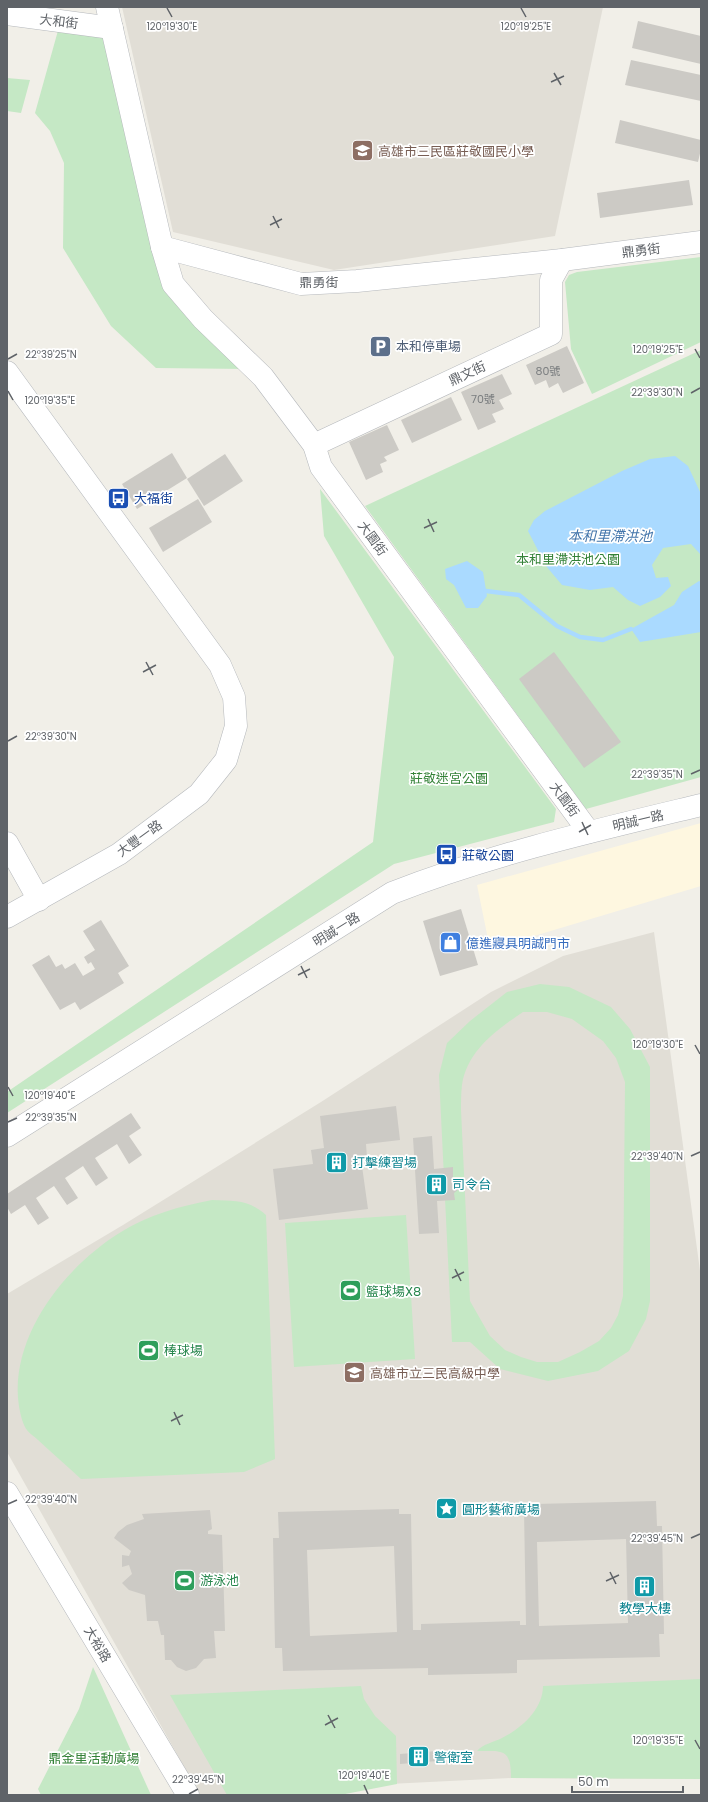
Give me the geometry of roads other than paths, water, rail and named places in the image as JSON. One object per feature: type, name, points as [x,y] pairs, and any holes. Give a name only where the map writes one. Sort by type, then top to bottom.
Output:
[{"type":"street","name":"大和街","points":[[7,14],[109,17]]},
{"type":"street","points":[[109,17],[162,247]]},
{"type":"street","name":"鼎勇街","points":[[162,247],[300,284],[357,281],[562,260],[701,242]]},
{"type":"street","name":"大園街","points":[[162,247],[173,284],[203,319],[263,377],[314,445],[321,468],[589,832]]},
{"type":"street","name":"鼎文街","points":[[314,445],[551,334],[551,280],[562,260]]},
{"type":"street","name":"大豐一路","points":[[7,372],[220,665],[234,697],[236,726],[226,760],[199,794],[119,854],[7,918]]},
{"type":"street","name":"明誠一路","points":[[7,1136],[392,893],[435,876],[589,832],[701,805]]},
{"type":"street","points":[[7,843],[39,900]]},
{"type":"street","name":"大裕路","points":[[7,1493],[188,1795]]},
{"type":"water","name":"本和里滯洪池","points":[[675,456],[688,466],[701,494],[701,555],[691,544],[663,548],[652,565],[656,578],[668,577],[671,586],[660,597],[640,606],[628,600],[613,587],[590,590],[562,585],[546,566],[528,531],[534,520],[545,511],[622,471],[650,459]]},
{"type":"water","points":[[467,561],[483,572],[487,596],[478,608],[466,608],[454,585],[446,579],[445,569]]},
{"type":"water","points":[[699,581],[701,582],[701,632],[640,642],[631,629],[674,605],[682,592]]},
{"type":"waterway","points":[[486,591],[519,595],[557,626],[580,637],[603,640],[631,629]]},
{"type":"place","name":"高雄市三民區莊敬國民小學","points":[[363,151]]},
{"type":"place","name":"本和停車場","points":[[381,346]]},
{"type":"place","name":"大福街","points":[[119,498]]},
{"type":"place","name":"莊敬公園","points":[[446,855]]},
{"type":"place","name":"億進寢具明誠門市","points":[[451,943]]},
{"type":"place","name":"打擊練習場","points":[[337,1162]]},
{"type":"place","name":"司令台","points":[[437,1184]]},
{"type":"place","name":"籃球場X8","points":[[350,1291]]},
{"type":"place","name":"棒球場","points":[[148,1350]]},
{"type":"place","name":"高雄市立三民高級中學","points":[[354,1373]]},
{"type":"place","name":"圓形藝術廣場","points":[[447,1509]]},
{"type":"place","name":"游泳池","points":[[185,1580]]},
{"type":"place","name":"教學大樓","points":[[645,1586]]},
{"type":"place","name":"警衛室","points":[[419,1757]]},
{"type":"park label","name":"本和里滯洪池公園","points":[[568,559]]},
{"type":"park label","name":"莊敬迷宮公園","points":[[449,778]]},
{"type":"park label","name":"鼎金里活動廣場","points":[[94,1758]]}]
